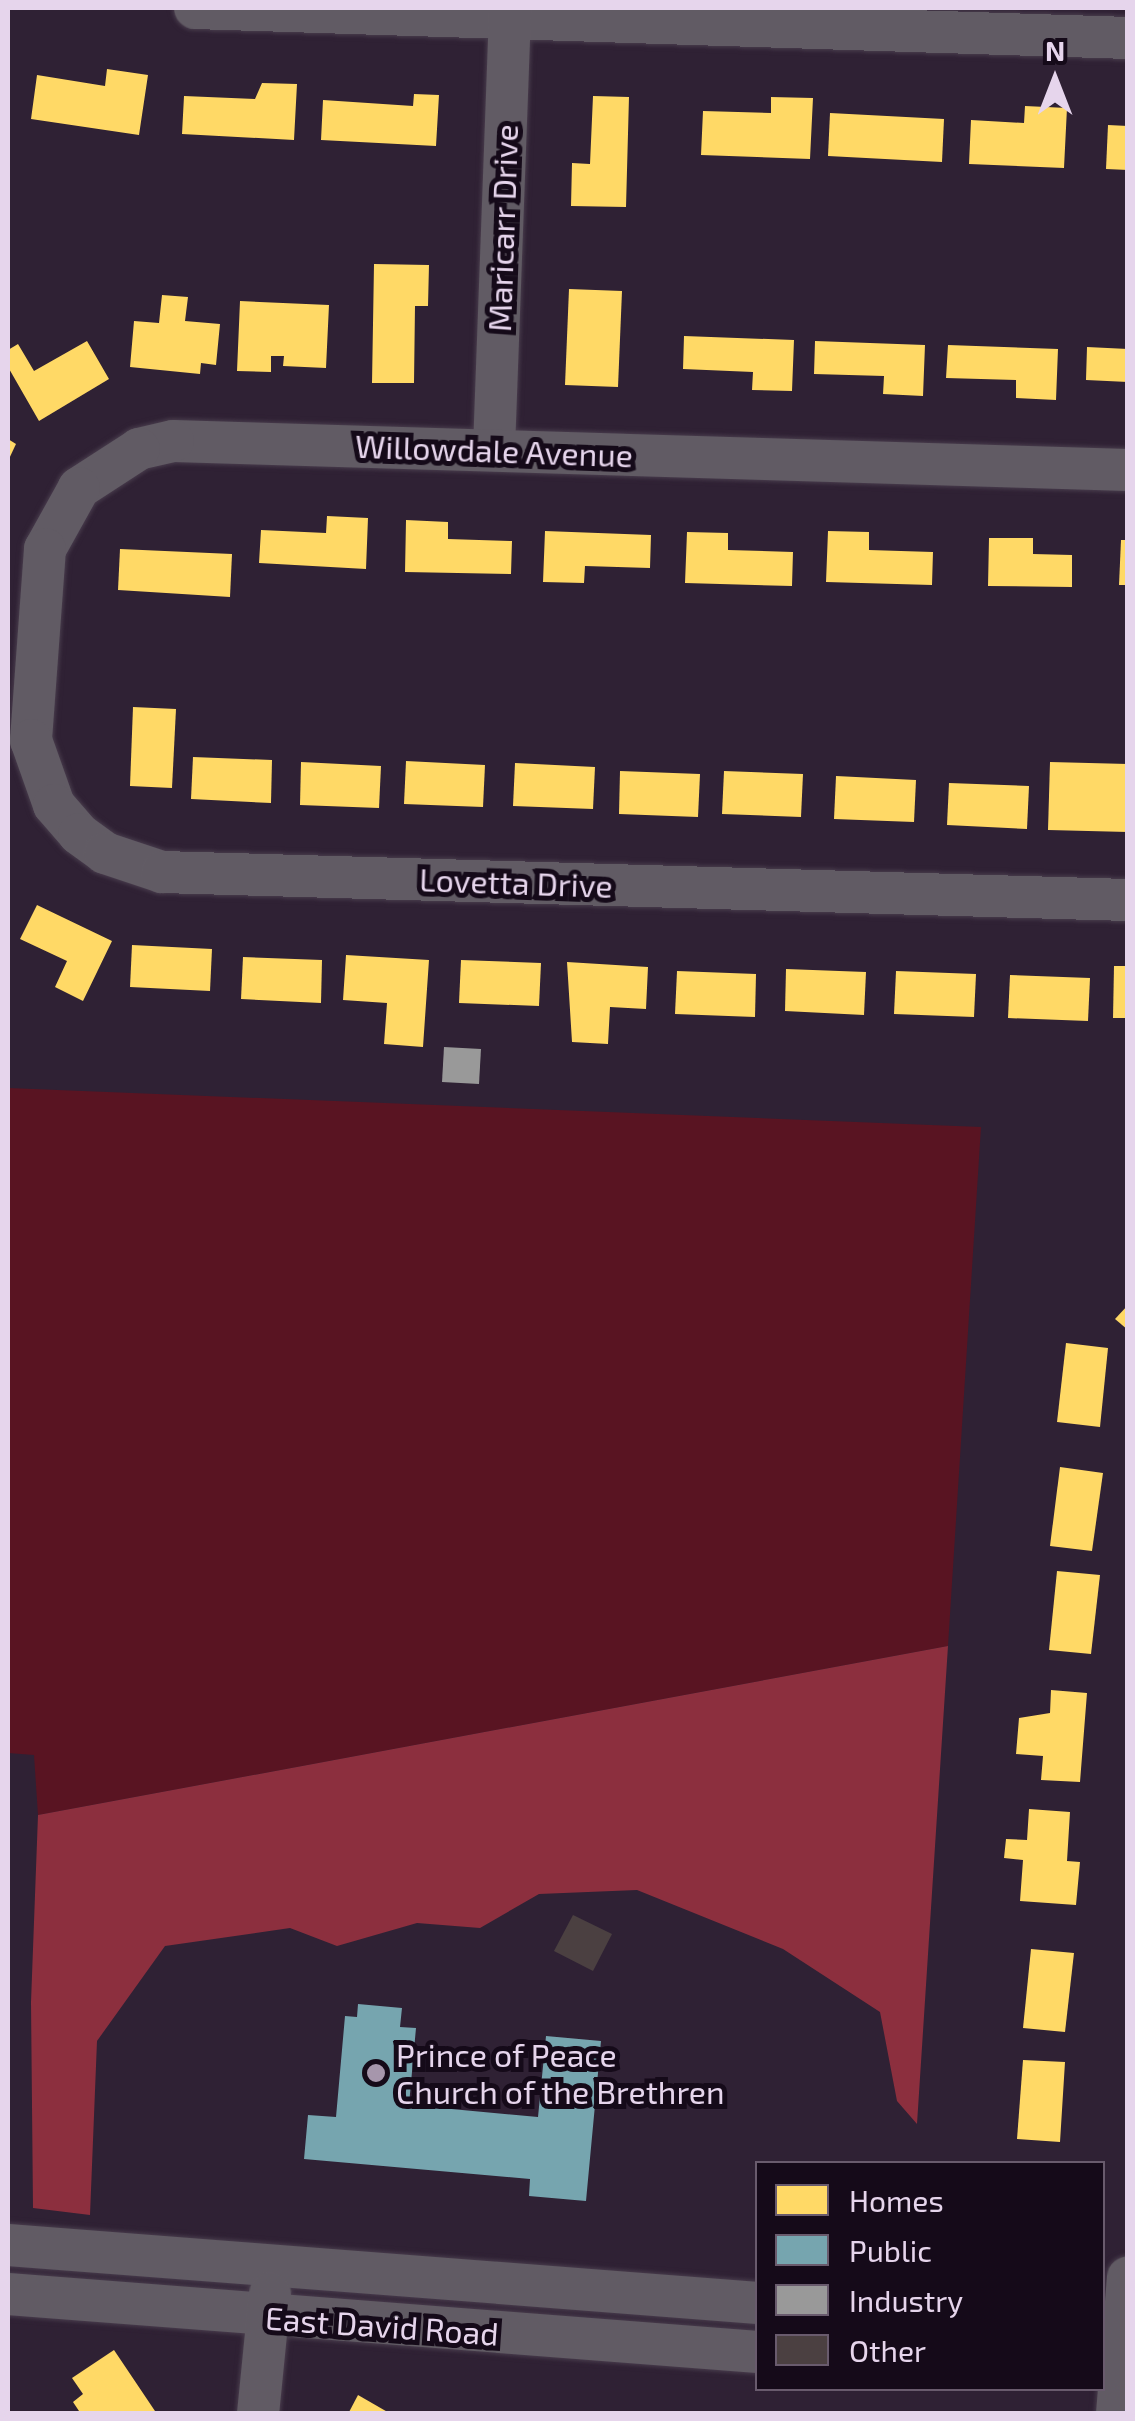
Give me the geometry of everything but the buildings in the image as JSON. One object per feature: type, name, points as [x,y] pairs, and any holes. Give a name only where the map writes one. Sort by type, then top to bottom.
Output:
[{"type":"street","points":[[195,8],[510,14],[1128,38]]},
{"type":"street","name":"Maricarr Drive","points":[[494,449],[510,14]]},
{"type":"street","name":"Willowdale Avenue","points":[[34,684],[45,549],[79,488],[106,464],[172,441],[1128,470]]},
{"type":"street","name":"Lovetta Drive","points":[[34,684],[31,740],[54,804],[104,853],[162,872],[1128,900]]},
{"type":"street","name":"East David Road","points":[[8,2246],[755,2303]]},
{"type":"street","points":[[54,2249],[110,2271],[206,2279],[263,2318]]},
{"type":"street","points":[[258,2414],[263,2318],[278,2265]]},
{"type":"street","points":[[1116,2390],[1118,2331],[1128,2277]]},
{"type":"street","name":"East David Road","points":[[8,2294],[263,2318],[755,2352]]},
{"type":"shaded area","points":[[8,1088],[981,1127],[948,1646],[38,1815],[34,1755],[8,1753]]},
{"type":"shaded area","points":[[948,1646],[917,2124],[897,2101],[880,2012],[783,1949],[637,1890],[539,1894],[480,1928],[417,1923],[337,1946],[290,1928],[165,1946],[97,2041],[90,2215],[33,2208],[31,2002],[38,1815]]},
{"type":"place","name":"Prince of Peace Church of the Brethren","points":[[376,2073]]}]
